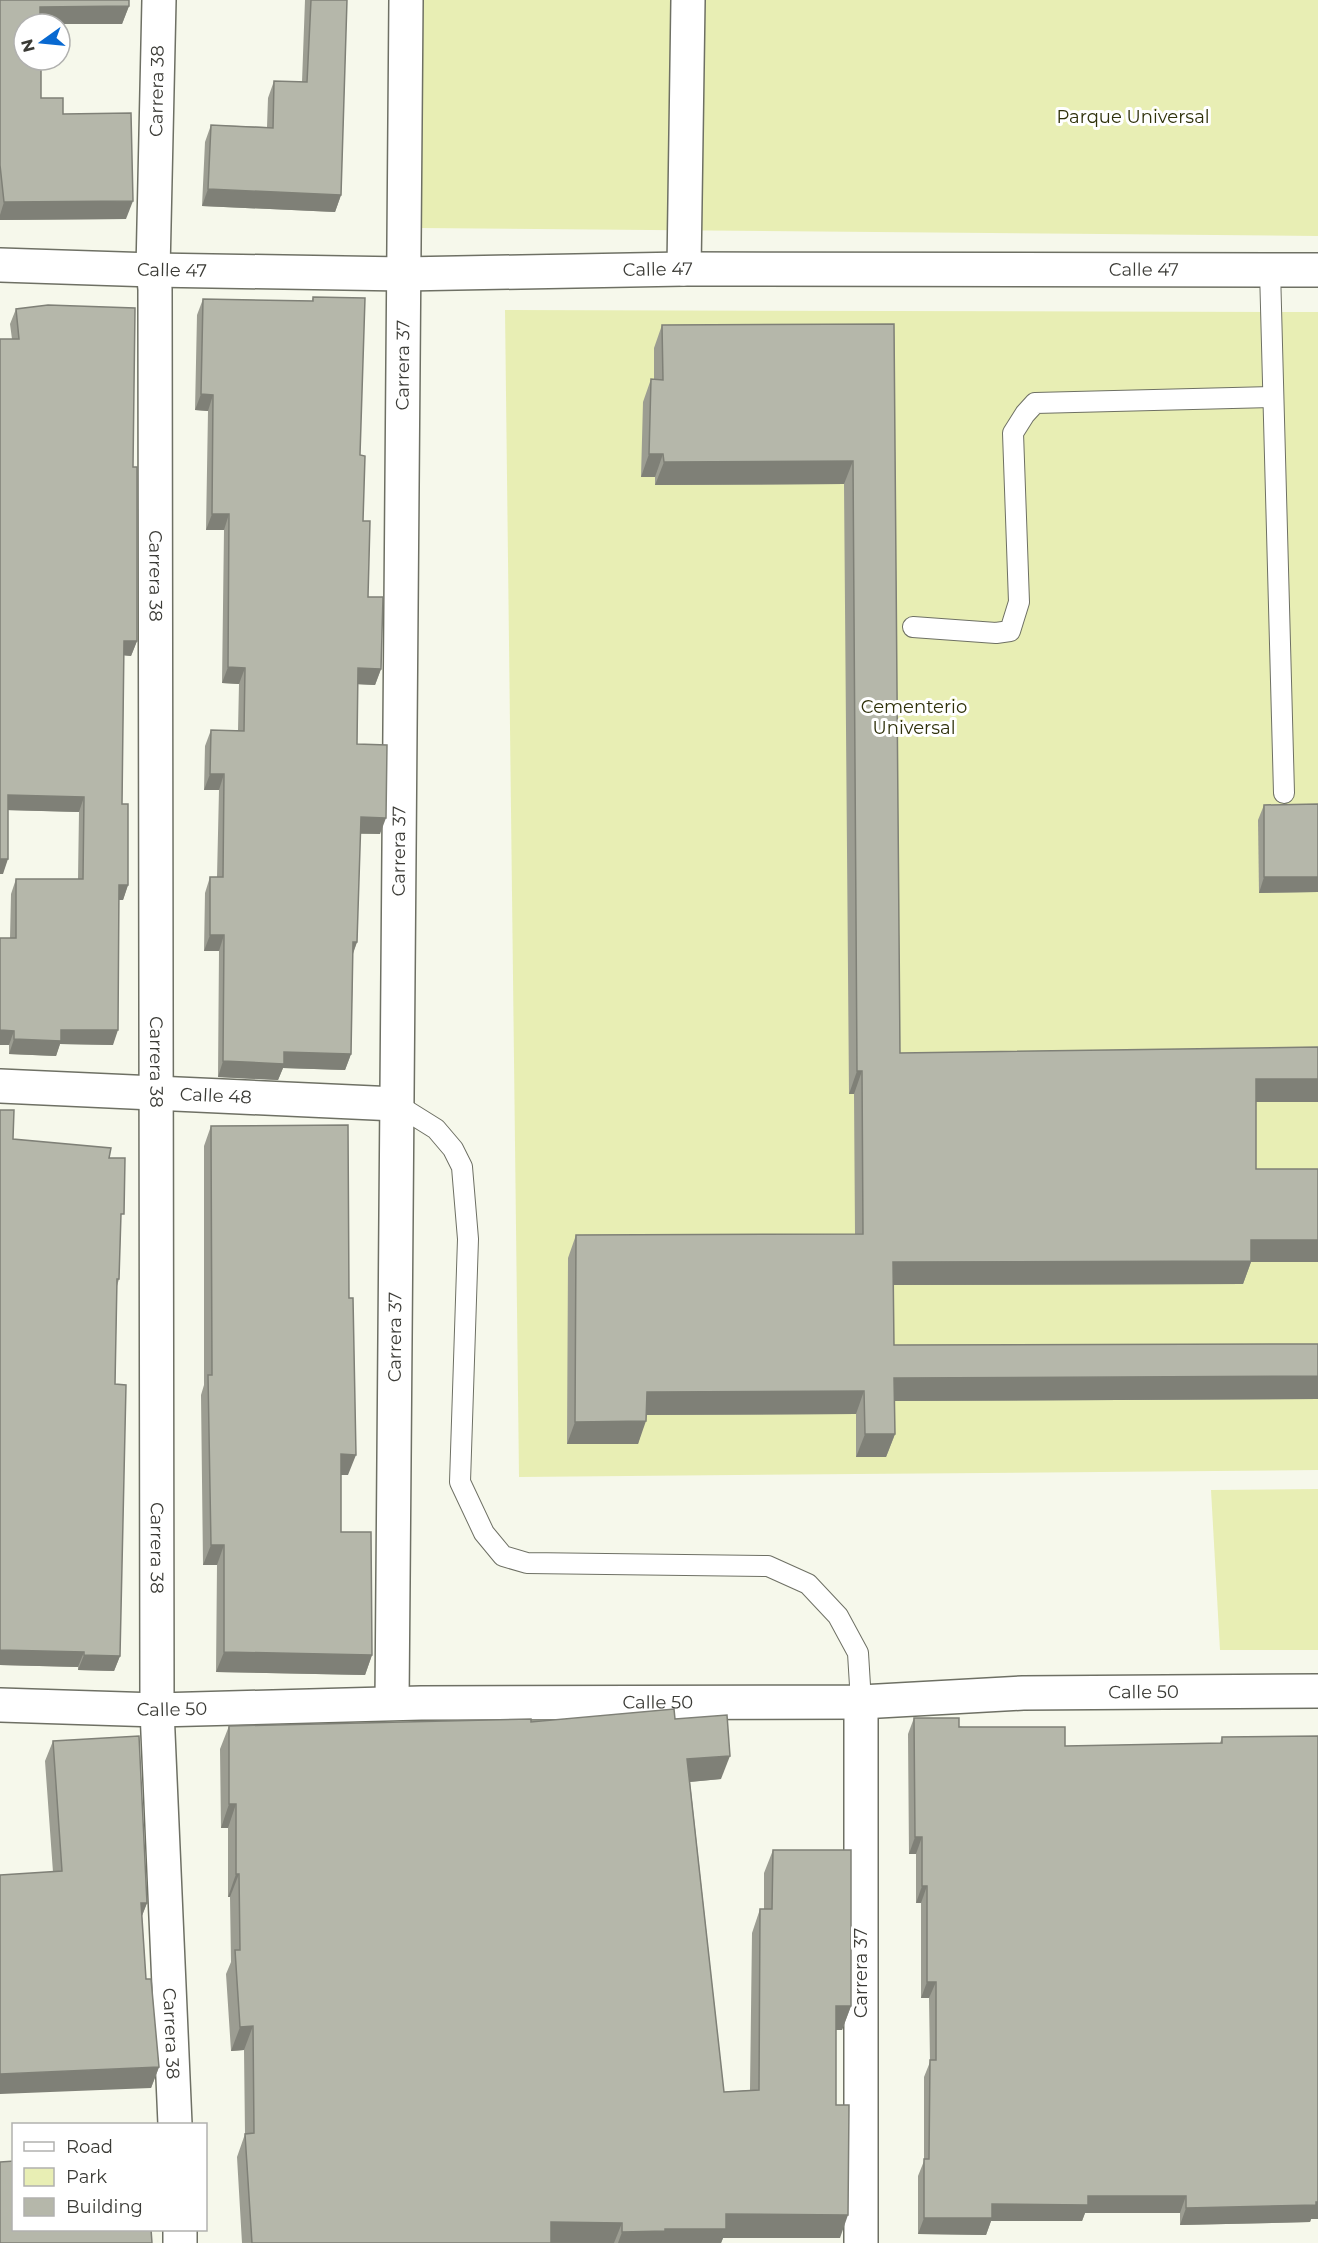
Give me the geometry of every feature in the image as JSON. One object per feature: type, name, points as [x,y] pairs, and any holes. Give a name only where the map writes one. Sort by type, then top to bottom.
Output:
[{"type":"street","name":"Carrera 38","points":[[159,0],[153,270],[155,301],[157,1710],[175,2123]]},
{"type":"street","name":"Carrera 37","points":[[392,1703],[406,0]]},
{"type":"street","points":[[684,269],[688,0]]},
{"type":"street","name":"Calle 47","points":[[0,265],[404,274],[684,269],[1318,270]]},
{"type":"street","name":"Calle 48","points":[[0,1086],[396,1104]]},
{"type":"street","name":"Calle 50","points":[[0,1705],[157,1710],[392,1703],[861,1702],[1023,1693],[1318,1691]]},
{"type":"street","name":"Carrera 37","points":[[861,1702],[861,2243]]},
{"type":"lane","points":[[1270,270],[1284,793]]},
{"type":"lane","points":[[913,627],[996,633],[1010,631],[1019,602],[1013,433],[1024,414],[1035,403],[1273,397]]},
{"type":"lane","points":[[396,1104],[436,1130],[453,1149],[462,1167],[468,1239],[460,1482],[484,1533],[503,1556],[527,1563],[768,1566],[778,1570],[808,1584],[838,1616],[858,1653],[861,1702]]},
{"type":"green space","name":"Parque Universal","points":[[423,0],[1318,0],[1318,236],[420,228]]},
{"type":"green space","name":"Cementerio Universal","points":[[505,310],[1318,312],[1318,1470],[519,1477]]},
{"type":"green space","points":[[1318,1489],[1318,1650],[1220,1650],[1211,1490]]},
{"type":"building","points":[[0,0],[129,0],[129,6],[40,7],[40,12],[12,12],[12,72],[41,72],[41,98],[63,98],[63,114],[131,113],[133,201],[4,202],[0,165]]},
{"type":"building","points":[[311,0],[347,0],[341,195],[208,189],[211,125],[273,128],[274,81],[307,82]]},
{"type":"building","points":[[313,297],[365,298],[360,455],[365,456],[363,521],[370,521],[368,597],[383,597],[381,669],[358,668],[357,744],[387,745],[386,818],[361,817],[357,942],[353,942],[351,1054],[284,1052],[284,1064],[223,1061],[224,935],[210,935],[210,877],[223,877],[224,774],[210,774],[211,730],[244,731],[245,668],[228,667],[229,514],[212,514],[213,395],[201,394],[203,299],[313,301]]},
{"type":"building","points":[[48,305],[135,308],[133,467],[137,467],[137,641],[124,641],[122,804],[128,804],[128,885],[119,885],[118,1030],[61,1030],[61,1041],[14,1039],[14,1031],[0,1030],[0,938],[16,938],[16,879],[83,879],[84,797],[8,795],[8,859],[0,859],[0,339],[19,339],[16,309]]},
{"type":"building","points":[[894,324],[900,1053],[1318,1047],[1318,1079],[1256,1079],[1256,1169],[1318,1169],[1318,1240],[1251,1240],[1251,1261],[893,1262],[894,1345],[1318,1344],[1318,1376],[894,1378],[895,1434],[865,1434],[864,1391],[647,1392],[646,1421],[575,1422],[576,1235],[863,1234],[862,1071],[857,1071],[853,461],[664,462],[663,454],[649,454],[651,379],[663,380],[662,325]]},
{"type":"building","points":[[1318,804],[1318,877],[1264,877],[1264,805]]},
{"type":"building","points":[[0,1110],[14,1110],[13,1139],[111,1148],[109,1158],[125,1158],[124,1214],[121,1214],[119,1279],[117,1279],[115,1384],[126,1385],[120,1656],[84,1655],[84,1652],[0,1650]]},
{"type":"building","points":[[348,1125],[349,1298],[353,1298],[356,1455],[341,1454],[341,1532],[371,1532],[372,1655],[224,1652],[224,1545],[211,1545],[208,1375],[212,1375],[211,1126]]},
{"type":"building","points":[[674,1709],[675,1719],[727,1715],[730,1756],[687,1759],[724,2092],[759,2090],[760,1909],[772,1909],[773,1850],[851,1850],[851,2006],[836,2006],[836,2105],[849,2105],[848,2215],[726,2214],[726,2229],[665,2229],[665,2231],[622,2232],[622,2223],[551,2222],[551,2243],[252,2243],[245,2134],[254,2133],[253,2026],[240,2027],[235,1950],[240,1950],[239,1874],[236,1874],[236,1804],[229,1804],[229,1726],[531,1719],[531,1722]]},
{"type":"building","points":[[914,1718],[959,1718],[959,1727],[1065,1727],[1065,1746],[1222,1743],[1222,1737],[1318,1736],[1318,2202],[1316,2205],[1186,2208],[1186,2196],[1088,2196],[1088,2205],[992,2204],[992,2218],[924,2218],[924,2159],[929,2159],[930,2060],[936,2060],[936,1982],[927,1982],[927,1886],[922,1886],[922,1837],[915,1837]]},
{"type":"building","points":[[139,1736],[147,1903],[141,1903],[146,1979],[151,1979],[159,2067],[0,2074],[0,1875],[62,1871],[53,1741]]},
{"type":"building","points":[[12,2161],[12,2231],[151,2231],[152,2243],[0,2243],[0,2162]]}]
